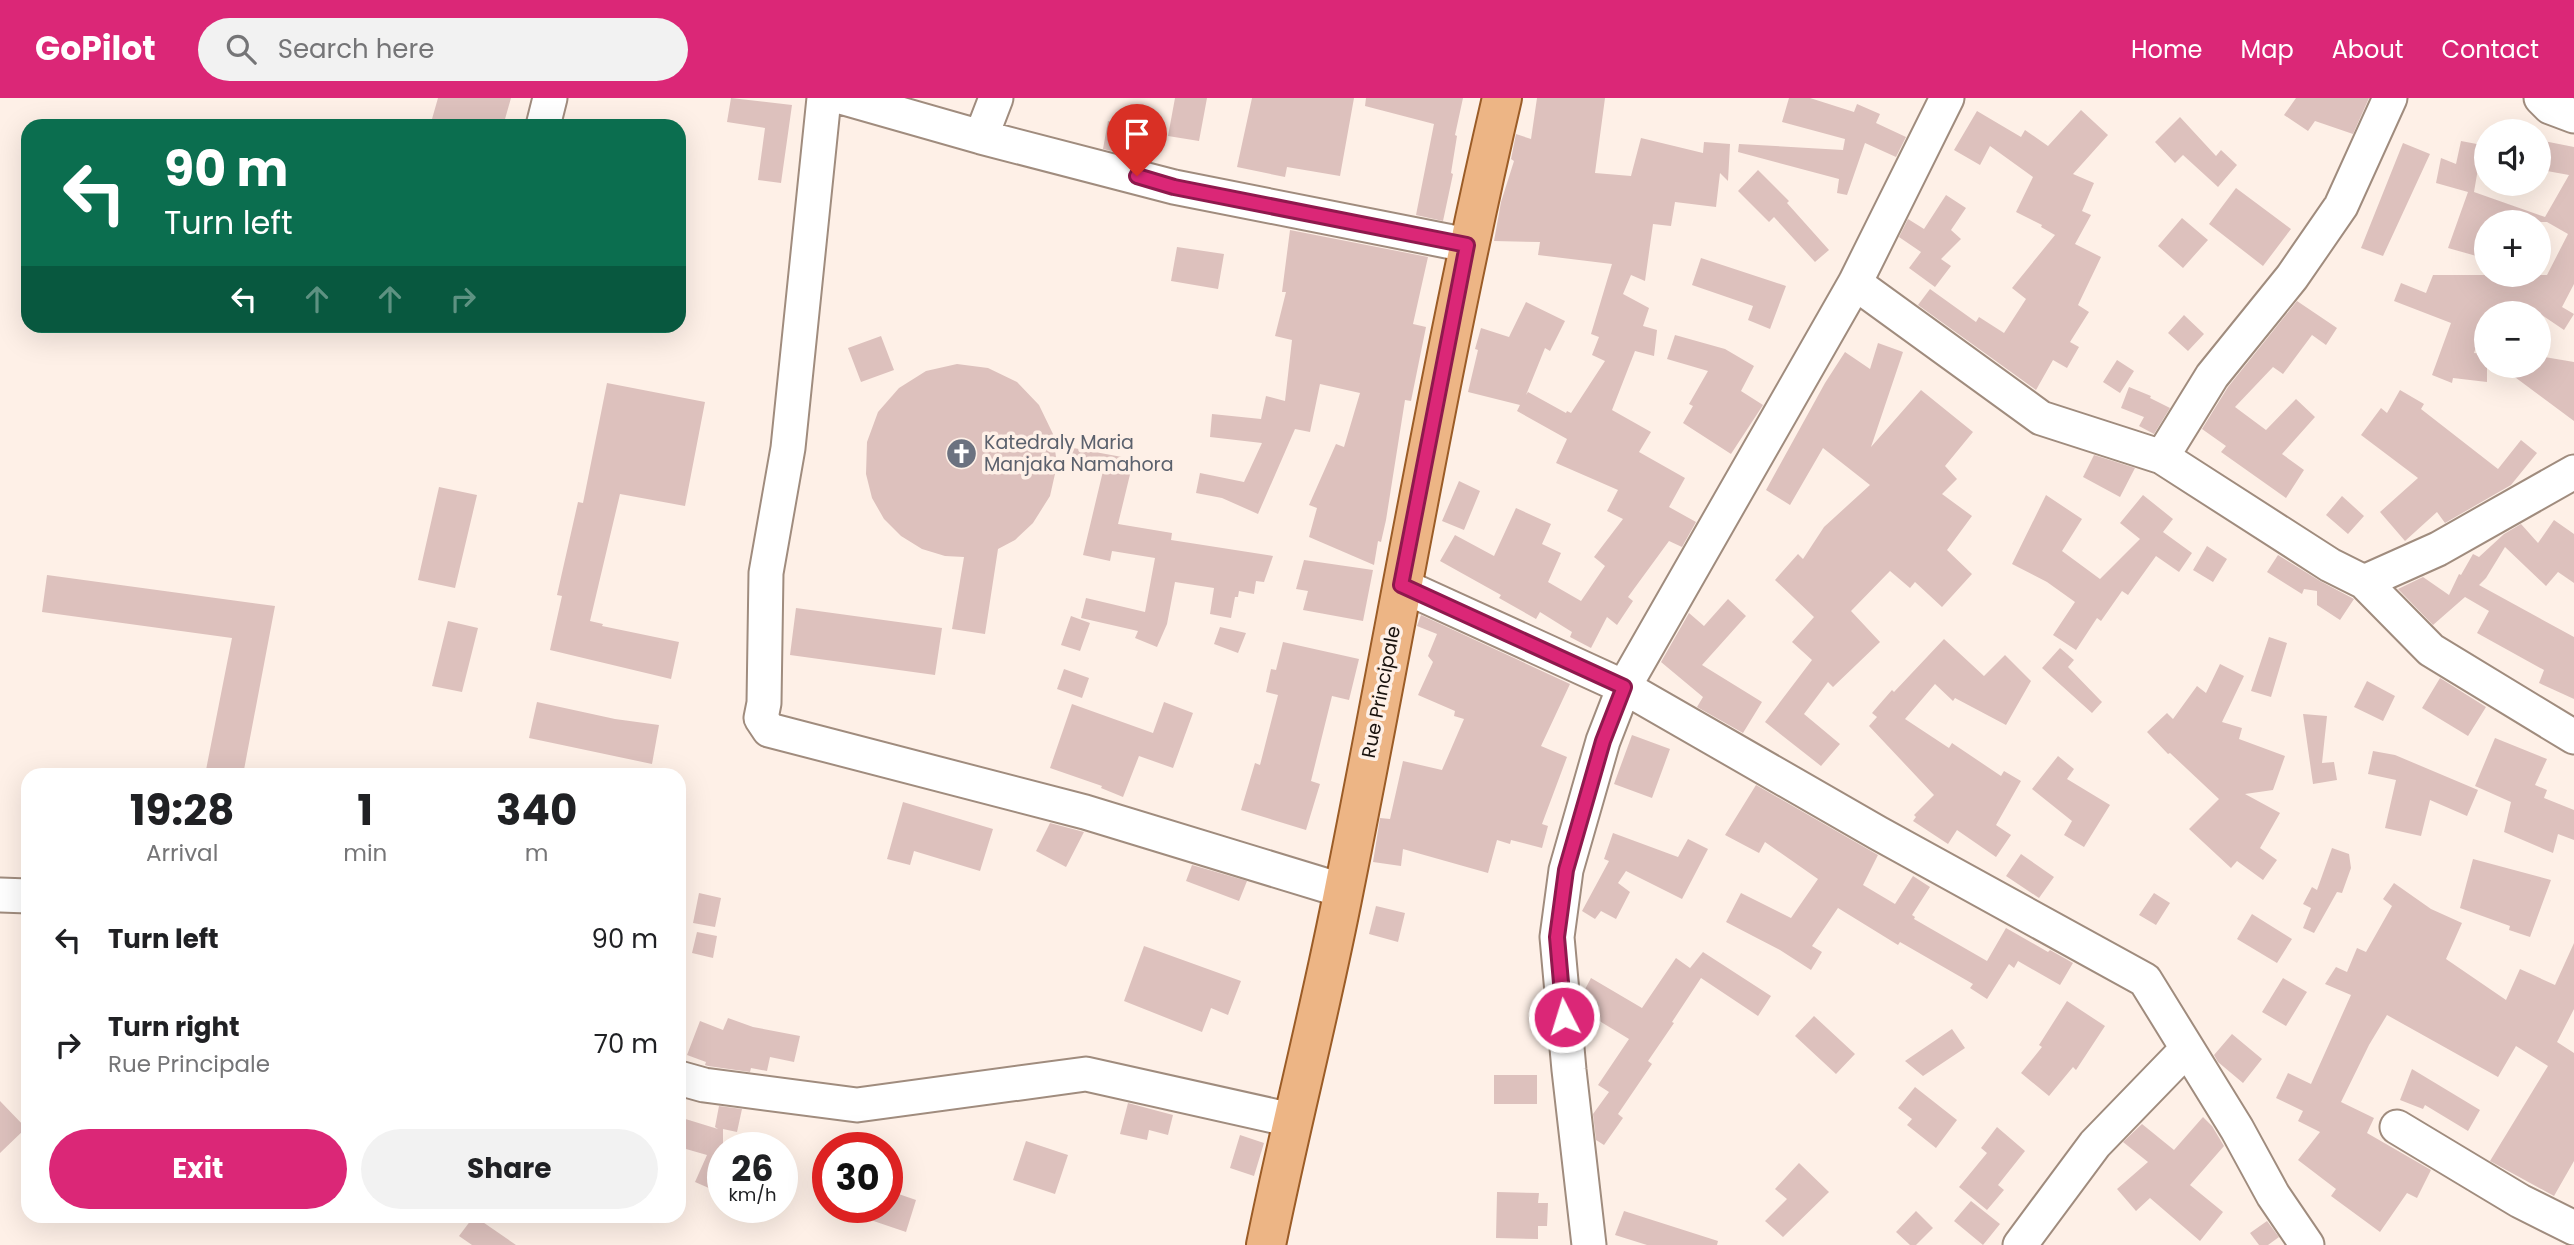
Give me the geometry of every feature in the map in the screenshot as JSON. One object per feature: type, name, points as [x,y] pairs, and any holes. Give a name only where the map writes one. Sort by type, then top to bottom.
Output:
[{"type":"main road","name":"Rue Principale","points":[[1266,1245],[1344,891],[1467,245],[1502,98]]},
{"type":"street","points":[[545,119],[550,98]]},
{"type":"street","points":[[824,98],[788,448],[766,573],[764,703],[761,718],[769,730],[1085,813],[1344,891]]},
{"type":"street","points":[[844,98],[1174,187],[1467,245]]},
{"type":"street","points":[[981,137],[996,98]]},
{"type":"street","points":[[1590,1245],[1569,1070],[1557,937],[1566,870],[1603,741],[1624,687],[1855,283],[1947,98]]},
{"type":"street","points":[[2162,457],[2212,376],[2292,277],[2341,206],[2390,98]]},
{"type":"street","points":[[2541,98],[2550,107],[2574,116]]},
{"type":"street","points":[[1855,283],[2041,418],[2162,457],[2330,565],[2364,582],[2431,650],[2574,737]]},
{"type":"street","points":[[2364,582],[2438,549],[2574,472]]},
{"type":"street","points":[[1401,585],[1624,687],[1878,833],[2145,979],[2186,1050],[2237,1129],[2273,1195],[2307,1245]]},
{"type":"street","points":[[0,895],[21,896]]},
{"type":"street","points":[[2020,1245],[2095,1144],[2186,1050]]},
{"type":"street","points":[[686,1080],[705,1085],[857,1105],[1086,1074],[1292,1120]]},
{"type":"street","points":[[2397,1127],[2520,1201],[2574,1228]]},
{"type":"building","points":[[438,98],[511,98],[505,119],[432,119]]},
{"type":"building","points":[[731,98],[792,105],[781,183],[758,180],[765,128],[727,122]]},
{"type":"building","points":[[1175,98],[1207,98],[1199,141],[1168,136]]},
{"type":"building","points":[[1252,98],[1354,98],[1340,176],[1287,167],[1285,177],[1237,167]]},
{"type":"building","points":[[1366,98],[1463,98],[1455,135],[1453,174],[1443,221],[1416,215],[1434,124],[1365,106]]},
{"type":"building","points":[[1537,98],[1605,98],[1595,173],[1631,176],[1641,138],[1703,153],[1704,142],[1730,144],[1728,181],[1720,173],[1716,207],[1675,202],[1671,226],[1653,224],[1645,281],[1631,275],[1623,294],[1649,308],[1643,326],[1657,330],[1654,356],[1635,351],[1612,410],[1651,432],[1639,452],[1685,478],[1669,507],[1696,522],[1682,547],[1669,541],[1628,597],[1633,601],[1617,625],[1607,617],[1591,648],[1570,637],[1572,632],[1540,612],[1536,619],[1499,598],[1501,595],[1440,561],[1455,535],[1494,556],[1516,508],[1551,524],[1542,544],[1561,553],[1548,582],[1581,601],[1605,566],[1594,557],[1623,519],[1607,511],[1618,490],[1556,463],[1567,439],[1517,411],[1520,405],[1468,392],[1481,328],[1509,337],[1526,302],[1565,321],[1550,351],[1545,348],[1526,395],[1528,392],[1566,413],[1571,413],[1605,361],[1592,355],[1599,337],[1591,334],[1612,264],[1538,255],[1540,242],[1494,241],[1501,202],[1514,161],[1511,159],[1516,134],[1531,139]]},
{"type":"building","points":[[1789,98],[1810,98],[1854,112],[1857,104],[1880,114],[1876,123],[1906,137],[1896,157],[1865,143],[1847,195],[1837,193],[1839,179],[1738,152],[1739,144],[1843,150],[1845,139],[1782,122]]},
{"type":"building","points":[[2296,98],[2369,98],[2353,134],[2315,121],[2308,131],[2284,115]]},
{"type":"building","points":[[2081,110],[2108,135],[2073,174],[2094,183],[2082,211],[2091,215],[2075,244],[2101,257],[2078,305],[2089,312],[2070,342],[2079,347],[2067,368],[2053,360],[2036,390],[1918,305],[1930,289],[1976,322],[1979,317],[2004,333],[2026,299],[2012,288],[2055,235],[2016,212],[2033,177],[1990,146],[1980,165],[1954,150],[1977,111],[2021,137],[2025,130],[2048,146]]},
{"type":"building","points":[[2180,117],[2216,156],[2221,150],[2237,165],[2218,187],[2183,155],[2175,163],[2155,142]]},
{"type":"building","points":[[1108,121],[1141,128],[1136,157],[1103,149]]},
{"type":"building","points":[[2461,141],[2474,143],[2474,196],[2485,196],[2525,210],[2474,210],[2474,255],[2448,248],[2468,192],[2436,183],[2441,158],[2456,164]]},
{"type":"building","points":[[2551,142],[2574,147],[2574,284],[2562,307],[2574,314],[2564,330],[2551,321],[2551,301],[2474,301],[2474,378],[2487,378],[2487,382],[2453,378],[2452,383],[2432,375],[2451,323],[2394,301],[2401,283],[2426,293],[2433,275],[2474,275],[2474,287],[2551,287],[2551,267],[2568,234],[2551,224],[2549,210],[2569,175],[2551,172]]},
{"type":"building","points":[[2403,143],[2430,154],[2383,256],[2361,248]]},
{"type":"building","points":[[1758,170],[1789,201],[1787,203],[1829,250],[1815,262],[1774,217],[1769,222],[1738,191]]},
{"type":"building","points":[[2236,188],[2291,229],[2263,266],[2209,224]]},
{"type":"building","points":[[1946,195],[1966,208],[1951,230],[1961,239],[1941,259],[1951,266],[1935,287],[1909,268],[1921,252],[1899,237],[1908,219],[1924,229]]},
{"type":"building","points":[[2182,218],[2208,240],[2183,268],[2158,246]]},
{"type":"building","points":[[1290,230],[1428,257],[1413,324],[1426,327],[1411,401],[1405,400],[1386,520],[1381,542],[1378,541],[1374,565],[1309,537],[1317,508],[1309,505],[1336,444],[1344,447],[1360,393],[1320,384],[1310,432],[1295,429],[1258,514],[1222,498],[1196,493],[1200,473],[1244,482],[1262,443],[1210,437],[1212,414],[1261,419],[1266,396],[1285,401],[1292,340],[1275,336],[1286,292],[1282,292]]},
{"type":"building","points":[[1177,247],[1224,254],[1218,289],[1171,281]]},
{"type":"building","points":[[1701,258],[1786,286],[1770,329],[1748,320],[1753,306],[1692,285]]},
{"type":"building","points":[[2297,301],[2337,328],[2326,345],[2312,335],[2283,374],[2273,367],[2235,407],[2266,430],[2296,399],[2315,417],[2282,454],[2304,470],[2286,498],[2221,452],[2226,446],[2202,429],[2228,387]]},
{"type":"building","points":[[2184,315],[2204,334],[2188,351],[2168,333]]},
{"type":"building","points":[[1675,335],[1725,349],[1754,366],[1741,391],[1763,405],[1731,454],[1683,423],[1693,406],[1689,404],[1708,371],[1667,359]]},
{"type":"building","points":[[881,336],[894,370],[861,382],[848,348]]},
{"type":"building","points":[[1878,343],[1903,352],[1871,447],[1921,390],[1973,432],[1945,466],[1957,479],[1942,494],[1972,516],[1947,550],[1972,574],[1942,607],[1915,582],[1910,588],[1890,571],[1851,611],[1880,642],[1833,687],[1828,682],[1804,714],[1840,744],[1821,766],[1765,722],[1812,660],[1792,642],[1814,617],[1775,580],[1798,554],[1803,559],[1824,527],[1870,485],[1823,448],[1790,505],[1766,490],[1845,352],[1870,369]]},
{"type":"building","points":[[2551,358],[2574,362],[2574,421],[2516,378],[2551,378]]},
{"type":"building","points":[[2117,360],[2134,371],[2120,393],[2103,382]]},
{"type":"building","name":"Katedraly Maria Manjaka Namahora","points":[[957,364],[988,368],[1017,382],[1039,405],[1053,434],[1057,465],[1050,496],[1033,523],[1015,540],[998,549],[985,634],[952,629],[964,557],[945,556],[922,549],[901,536],[884,519],[872,498],[866,474],[867,442],[878,412],[899,388],[926,371]]},
{"type":"building","points":[[607,383],[705,402],[685,506],[620,494],[590,621],[603,624],[602,626],[679,642],[671,679],[550,650],[562,596],[557,595],[578,502],[583,503]]},
{"type":"building","points":[[2129,387],[2170,408],[2154,434],[2139,426],[2144,417],[2121,408]]},
{"type":"building","points":[[2400,390],[2424,404],[2421,409],[2498,469],[2521,440],[2537,453],[2511,485],[2445,523],[2437,512],[2405,541],[2380,512],[2418,478],[2361,435],[2381,408],[2387,413]]},
{"type":"building","points":[[1068,447],[1122,457],[1133,462],[1118,524],[1172,533],[1171,540],[1273,556],[1264,582],[1256,581],[1254,594],[1239,591],[1238,597],[1235,597],[1231,618],[1210,614],[1214,588],[1175,582],[1167,624],[1157,647],[1135,638],[1138,631],[1081,618],[1086,598],[1145,612],[1155,558],[1112,551],[1110,561],[1083,555],[1103,471],[1066,455]]},
{"type":"building","points":[[2094,455],[2135,468],[2120,497],[2083,477]]},
{"type":"building","points":[[1459,481],[1480,491],[1464,530],[1442,521]]},
{"type":"building","points":[[439,487],[477,495],[455,588],[418,580]]},
{"type":"building","points":[[2046,495],[2082,519],[2062,551],[2100,579],[2140,539],[2120,523],[2143,495],[2173,519],[2163,532],[2192,553],[2179,572],[2156,556],[2128,595],[2122,591],[2101,621],[2097,618],[2076,650],[2053,635],[2075,602],[2047,582],[2012,564]]},
{"type":"building","points":[[2342,496],[2364,516],[2348,534],[2326,515]]},
{"type":"building","points":[[2554,520],[2574,534],[2574,583],[2558,572],[2546,586],[2505,547],[2479,585],[2574,637],[2574,699],[2539,683],[2544,670],[2477,633],[2489,611],[2465,597],[2433,625],[2398,589],[2423,577],[2449,595],[2473,554],[2479,557],[2504,534],[2521,524],[2538,543]]},
{"type":"building","points":[[2207,546],[2227,559],[2213,582],[2193,570]]},
{"type":"building","points":[[2278,555],[2354,599],[2340,620],[2317,605],[2317,591],[2304,589],[2302,594],[2267,572]]},
{"type":"building","points":[[1304,560],[1373,570],[1363,621],[1303,610],[1308,591],[1296,589]]},
{"type":"building","points":[[47,575],[275,606],[244,768],[206,768],[232,638],[42,612]]},
{"type":"building","points":[[1728,599],[1746,616],[1702,665],[1762,702],[1743,733],[1697,707],[1703,697],[1661,662],[1689,613],[1704,626]]},
{"type":"building","points":[[796,608],[942,628],[935,675],[790,655]]},
{"type":"building","points":[[1421,615],[1570,684],[1541,746],[1567,757],[1542,824],[1548,826],[1542,848],[1511,840],[1510,844],[1497,840],[1488,873],[1403,849],[1401,866],[1373,862],[1380,818],[1390,819],[1403,761],[1442,770],[1464,719],[1454,716],[1455,711],[1418,695],[1433,662],[1428,656],[1437,634],[1417,626]]},
{"type":"building","points":[[1071,616],[1090,623],[1080,651],[1061,645]]},
{"type":"building","points":[[448,621],[478,628],[462,692],[432,686]]},
{"type":"building","points":[[1220,627],[1246,633],[1238,653],[1214,644]]},
{"type":"building","points":[[2269,637],[2287,643],[2271,697],[2251,691]]},
{"type":"building","points":[[1944,639],[1984,676],[2005,655],[2031,681],[2006,725],[1955,698],[1953,701],[1935,684],[1905,719],[1949,748],[1952,743],[2001,776],[2004,771],[2021,781],[1996,825],[2011,835],[1996,857],[1957,830],[1948,844],[1913,821],[1916,817],[1914,815],[1934,795],[1869,726],[1877,717],[1872,713]]},
{"type":"building","points":[[1283,642],[1359,659],[1349,700],[1332,696],[1311,781],[1320,784],[1306,830],[1241,810],[1255,763],[1260,765],[1278,695],[1266,692],[1271,669],[1276,670]]},
{"type":"building","points":[[2060,648],[2074,660],[2068,667],[2102,702],[2092,713],[2042,668]]},
{"type":"building","points":[[2220,664],[2244,676],[2222,722],[2242,728],[2239,739],[2285,756],[2273,790],[2245,794],[2280,813],[2260,848],[2277,860],[2263,880],[2237,861],[2231,868],[2189,829],[2219,799],[2147,732],[2167,713],[2173,719],[2197,686],[2206,693]]},
{"type":"building","points":[[1064,669],[1089,678],[1082,698],[1057,689]]},
{"type":"building","points":[[2440,678],[2486,707],[2468,736],[2422,708]]},
{"type":"building","points":[[2367,681],[2395,696],[2383,721],[2354,707]]},
{"type":"building","points":[[537,702],[615,719],[659,725],[652,764],[529,738]]},
{"type":"building","points":[[1164,702],[1193,713],[1173,768],[1139,756],[1123,797],[1101,788],[1102,786],[1050,768],[1072,704],[1153,733]]},
{"type":"building","points":[[2303,714],[2327,716],[2322,763],[2334,762],[2337,780],[2313,784]]},
{"type":"building","points":[[1632,735],[1670,749],[1652,798],[1614,784]]},
{"type":"building","points":[[2495,738],[2547,759],[2535,785],[2547,790],[2544,798],[2574,810],[2574,840],[2558,834],[2553,853],[2504,832],[2511,802],[2475,786]]},
{"type":"building","points":[[2373,751],[2395,755],[2478,790],[2467,816],[2430,800],[2421,836],[2385,828],[2396,780],[2368,774]]},
{"type":"building","points":[[2058,756],[2074,769],[2067,779],[2110,805],[2084,847],[2064,835],[2072,821],[2032,789]]},
{"type":"building","points":[[1756,785],[1878,855],[1863,885],[1895,904],[1913,876],[1930,887],[1912,915],[1914,919],[1987,961],[2006,928],[2073,963],[2060,985],[2018,961],[2014,968],[2009,964],[1987,999],[1970,988],[1973,984],[1900,942],[1898,945],[1838,908],[1812,946],[1822,952],[1811,970],[1780,950],[1726,922],[1741,893],[1791,918],[1818,879],[1765,842],[1759,853],[1725,835]]},
{"type":"building","points":[[903,802],[993,829],[980,871],[914,851],[910,865],[887,859]]},
{"type":"building","points":[[1050,823],[1084,832],[1066,867],[1036,851]]},
{"type":"building","points":[[1613,833],[1678,857],[1688,839],[1708,849],[1682,899],[1626,871],[1618,883],[1630,892],[1616,919],[1601,911],[1595,919],[1582,911],[1609,861],[1604,859]]},
{"type":"building","points":[[2332,848],[2349,854],[2351,868],[2342,893],[2337,892],[2314,933],[2303,928],[2311,908],[2303,904],[2312,887],[2317,890]]},
{"type":"building","points":[[2021,854],[2054,877],[2039,898],[2006,876]]},
{"type":"building","points":[[2473,859],[2551,880],[2530,937],[2509,930],[2510,926],[2460,908]]},
{"type":"building","points":[[1192,865],[1247,881],[1239,901],[1186,881]]},
{"type":"building","points":[[2394,883],[2431,909],[2462,923],[2446,959],[2506,1000],[2520,969],[2555,985],[2574,943],[2574,1009],[2557,1042],[2574,1053],[2574,1161],[2554,1196],[2490,1161],[2548,1066],[2516,1046],[2498,1077],[2387,1015],[2341,1102],[2374,1118],[2367,1133],[2431,1170],[2417,1198],[2407,1193],[2380,1232],[2331,1196],[2336,1189],[2298,1160],[2320,1132],[2298,1121],[2303,1111],[2276,1098],[2288,1073],[2311,1084],[2351,995],[2325,984],[2336,967],[2347,972],[2357,948],[2366,952],[2392,906],[2383,899]]},
{"type":"building","points":[[699,893],[721,898],[715,927],[693,923]]},
{"type":"building","points":[[2154,893],[2170,903],[2156,925],[2139,915]]},
{"type":"building","points":[[1376,906],[1405,913],[1398,942],[1369,934]]},
{"type":"building","points":[[2252,914],[2292,939],[2277,963],[2237,939]]},
{"type":"building","points":[[697,932],[717,936],[713,958],[692,953]]},
{"type":"building","points":[[1144,946],[1241,981],[1228,1015],[1211,1008],[1202,1032],[1124,1001]]},
{"type":"building","points":[[1703,952],[1771,996],[1758,1016],[1701,978],[1648,1061],[1652,1064],[1618,1114],[1623,1118],[1604,1145],[1596,1140],[1593,1114],[1609,1092],[1598,1085],[1629,1039],[1583,1011],[1582,995],[1591,978],[1642,1008],[1676,958],[1690,968]]},
{"type":"building","points":[[2283,978],[2307,992],[2286,1026],[2262,1012]]},
{"type":"building","points":[[2067,1001],[2105,1026],[2076,1070],[2073,1067],[2049,1096],[2021,1073],[2042,1047],[2039,1045]]},
{"type":"building","points":[[1814,1016],[1855,1054],[1836,1074],[1795,1036]]},
{"type":"building","points":[[728,1018],[753,1027],[800,1036],[794,1062],[770,1057],[767,1071],[751,1068],[750,1072],[708,1066],[705,1065],[706,1062],[687,1055],[700,1021],[723,1030]]},
{"type":"building","points":[[1952,1029],[1965,1048],[1923,1076],[1905,1061]]},
{"type":"building","points":[[2232,1034],[2262,1059],[2243,1083],[2218,1062],[2214,1055]]},
{"type":"building","points":[[2412,1069],[2480,1110],[2468,1131],[2425,1105],[2423,1109],[2400,1100]]},
{"type":"building","points":[[1494,1075],[1537,1075],[1537,1104],[1494,1104]]},
{"type":"building","points":[[1915,1087],[1957,1120],[1936,1148],[1907,1125],[1912,1119],[1898,1108]]},
{"type":"building","points":[[0,1101],[21,1123],[21,1133],[0,1153]]},
{"type":"building","points":[[1128,1103],[1173,1115],[1168,1135],[1149,1130],[1147,1140],[1120,1134]]},
{"type":"building","points":[[719,1106],[742,1109],[737,1132],[723,1129],[723,1132],[707,1132],[707,1155],[686,1149],[686,1119],[718,1129],[715,1127]]},
{"type":"building","points":[[2203,1117],[2224,1146],[2190,1185],[2223,1212],[2200,1241],[2150,1198],[2136,1211],[2117,1189],[2148,1162],[2123,1142],[2142,1124],[2174,1150]]},
{"type":"building","points":[[1997,1127],[2025,1151],[1998,1185],[2004,1190],[1987,1210],[1959,1187],[1987,1153],[1981,1148]]},
{"type":"building","points":[[1240,1135],[1264,1143],[1254,1176],[1230,1168]]},
{"type":"building","points":[[1026,1141],[1068,1155],[1055,1194],[1013,1180]]},
{"type":"building","points":[[707,1155],[707,1187],[695,1182]]},
{"type":"building","points":[[1799,1163],[1829,1192],[1783,1237],[1765,1221],[1787,1199],[1775,1189]]},
{"type":"building","points":[[1497,1192],[1539,1193],[1538,1203],[1548,1203],[1547,1226],[1538,1226],[1538,1239],[1496,1238]]},
{"type":"building","points":[[903,1196],[916,1200],[906,1232],[879,1223],[903,1223]]},
{"type":"building","points":[[1971,1201],[2000,1224],[1983,1245],[1954,1221]]},
{"type":"building","points":[[1624,1211],[1718,1241],[1717,1245],[1647,1245],[1615,1235]]},
{"type":"building","points":[[1916,1211],[1933,1228],[1916,1245],[1910,1245],[1896,1232]]},
{"type":"building","points":[[2267,1221],[2279,1237],[2268,1245],[2259,1245],[2250,1233]]},
{"type":"building","points":[[469,1223],[484,1223],[516,1245],[472,1245],[459,1236]]},
{"type":"place","name":"Katedraly Maria Manjaka Namahora","points":[[961,453]]},
{"type":"route","points":[[1137,176],[1174,187],[1467,245],[1401,585],[1624,687],[1603,741],[1566,870],[1557,937],[1564,1017]]}]
